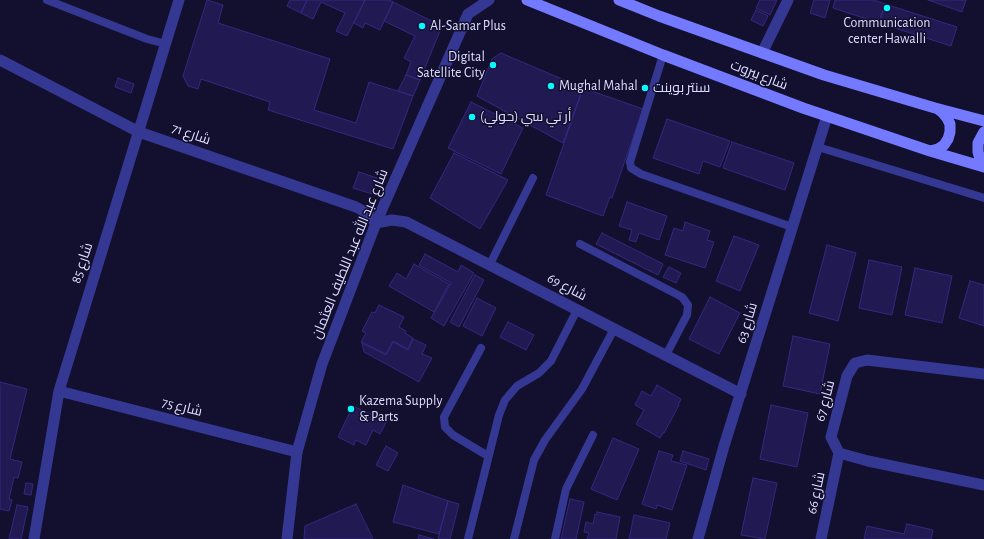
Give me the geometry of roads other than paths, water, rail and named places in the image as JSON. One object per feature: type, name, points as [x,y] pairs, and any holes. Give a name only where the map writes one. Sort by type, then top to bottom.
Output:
[{"type":"main road","name":"شارع بيروت","points":[[527,0],[662,55],[827,116],[930,151],[984,165]]},
{"type":"main road","name":"شارع بيروت","points":[[619,0],[659,16],[824,75],[984,121]]},
{"type":"main road","points":[[930,151],[938,149],[944,145],[950,132],[950,124],[947,118],[942,112],[935,108]]},
{"type":"main road","points":[[984,132],[978,143],[978,152],[981,162],[984,165]]},
{"type":"street","name":"شارع 85","points":[[34,539],[59,391],[179,0]]},
{"type":"street","name":"شارع عبد الله عبد اللطيف العثمان","points":[[287,539],[297,452],[322,364],[376,223],[468,14],[489,0]]},
{"type":"street","points":[[762,53],[788,0]]},
{"type":"street","name":"شارع 71","points":[[0,60],[139,132],[356,206],[367,213],[376,223]]},
{"type":"street","name":"شارع 63","points":[[698,539],[724,446],[827,116]]},
{"type":"street","name":"شارع 69","points":[[376,223],[392,220],[406,222],[741,394]]},
{"type":"street","name":"شارع 67","points":[[839,453],[831,436],[847,376],[856,363],[868,360],[984,374]]},
{"type":"street","name":"شارع 75","points":[[59,391],[297,452]]},
{"type":"street","points":[[839,453],[868,461],[984,485]]},
{"type":"street","name":"شارع 66","points":[[821,539],[839,453]]},
{"type":"lane","points":[[47,0],[166,44]]},
{"type":"lane","points":[[662,55],[630,162],[631,168],[641,174],[792,227]]},
{"type":"lane","points":[[818,147],[984,198]]},
{"type":"lane","points":[[490,264],[533,178]]},
{"type":"lane","points":[[580,244],[682,297],[688,305],[687,315],[666,355]]},
{"type":"lane","points":[[468,539],[488,456],[504,400],[517,386],[539,373],[551,361],[577,310]]},
{"type":"lane","points":[[514,539],[534,460],[545,440],[582,389],[614,328]]},
{"type":"lane","points":[[480,348],[444,417],[444,427],[453,435],[488,456]]},
{"type":"lane","points":[[555,539],[566,490],[593,435]]},
{"type":"place","name":"Communication center Hawalli","points":[[887,8]]},
{"type":"place","name":"Al-Samar Plus","points":[[422,26]]},
{"type":"place","name":"Digital Satellite City","points":[[493,65]]},
{"type":"place","name":"Mughal Mahal","points":[[551,86]]},
{"type":"place","name":"سنتر بوينت","points":[[645,88]]},
{"type":"place","name":"أر تي سي (حولي)","points":[[472,117]]},
{"type":"place","name":"Kazema Supply & Parts","points":[[351,409]]}]
